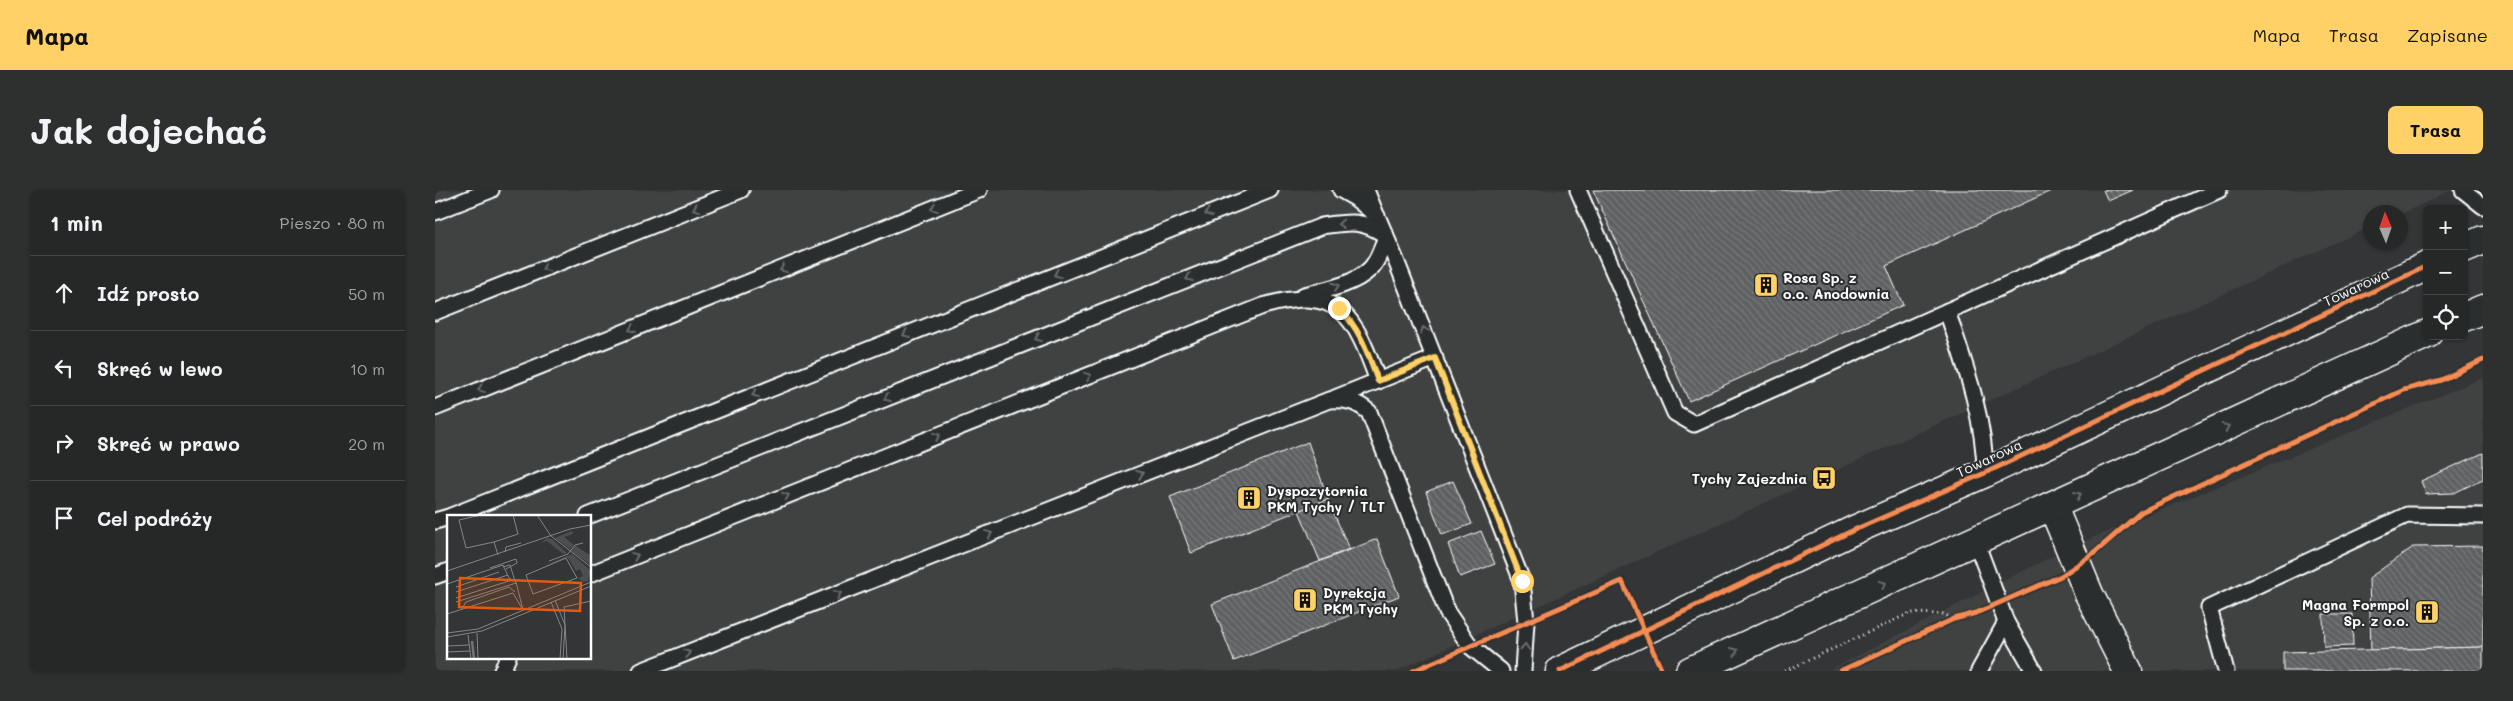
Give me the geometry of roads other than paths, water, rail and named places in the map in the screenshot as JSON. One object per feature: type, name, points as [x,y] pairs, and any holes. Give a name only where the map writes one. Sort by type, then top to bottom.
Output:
[{"type":"street","points":[[2468,246],[2483,240]]},
{"type":"street","name":"Towarowa","points":[[1560,671],[1855,530],[1985,473],[2423,268]]},
{"type":"street","points":[[2468,315],[2483,309]]},
{"type":"street","points":[[1690,671],[2053,507],[2423,336]]},
{"type":"street","points":[[2053,507],[2089,594],[2127,671]]},
{"type":"lane","points":[[435,212],[491,190]]},
{"type":"lane","points":[[435,312],[741,190]]},
{"type":"lane","points":[[435,408],[979,190]]},
{"type":"lane","points":[[455,515],[1270,190]]},
{"type":"lane","points":[[1341,190],[1355,198],[1377,216]]},
{"type":"lane","points":[[1366,190],[1435,358],[1522,581],[1526,622],[1523,671]]},
{"type":"lane","points":[[1578,190],[1675,413],[1694,424],[2219,190]]},
{"type":"lane","points":[[2463,190],[2483,206]]},
{"type":"lane","points":[[591,515],[1322,226],[1360,223],[1373,226],[1386,236]]},
{"type":"lane","points":[[591,574],[1263,306],[1337,286],[1370,269],[1379,255],[1386,236]]},
{"type":"lane","points":[[1289,299],[1316,299],[1339,308],[1353,322],[1362,338],[1378,381]]},
{"type":"lane","points":[[1947,311],[1975,408],[1985,457],[1985,473]]},
{"type":"lane","points":[[641,671],[1435,358]]},
{"type":"lane","points":[[1329,400],[1342,399],[1357,402],[1369,412],[1447,612],[1471,646],[1501,671]]},
{"type":"lane","points":[[2226,671],[2209,608],[2407,515],[2483,516]]},
{"type":"lane","points":[[1976,542],[2006,622],[2034,671]]},
{"type":"lane","points":[[435,576],[447,572]]},
{"type":"lane","points":[[1979,671],[2006,622]]},
{"type":"lane","points":[[502,671],[508,658]]},
{"type":"place","name":"Rosa Sp. z o.o. Anodownia","points":[[1766,285]]},
{"type":"place","name":"Tychy Zajezdnia","points":[[1824,478]]},
{"type":"place","name":"Dyspozytornia PKM Tychy / TLT","points":[[1249,498]]},
{"type":"place","name":"Dyrekcja PKM Tychy","points":[[1305,600]]},
{"type":"place","name":"Magna Formpol Sp. z o.o.","points":[[2427,612]]}]
